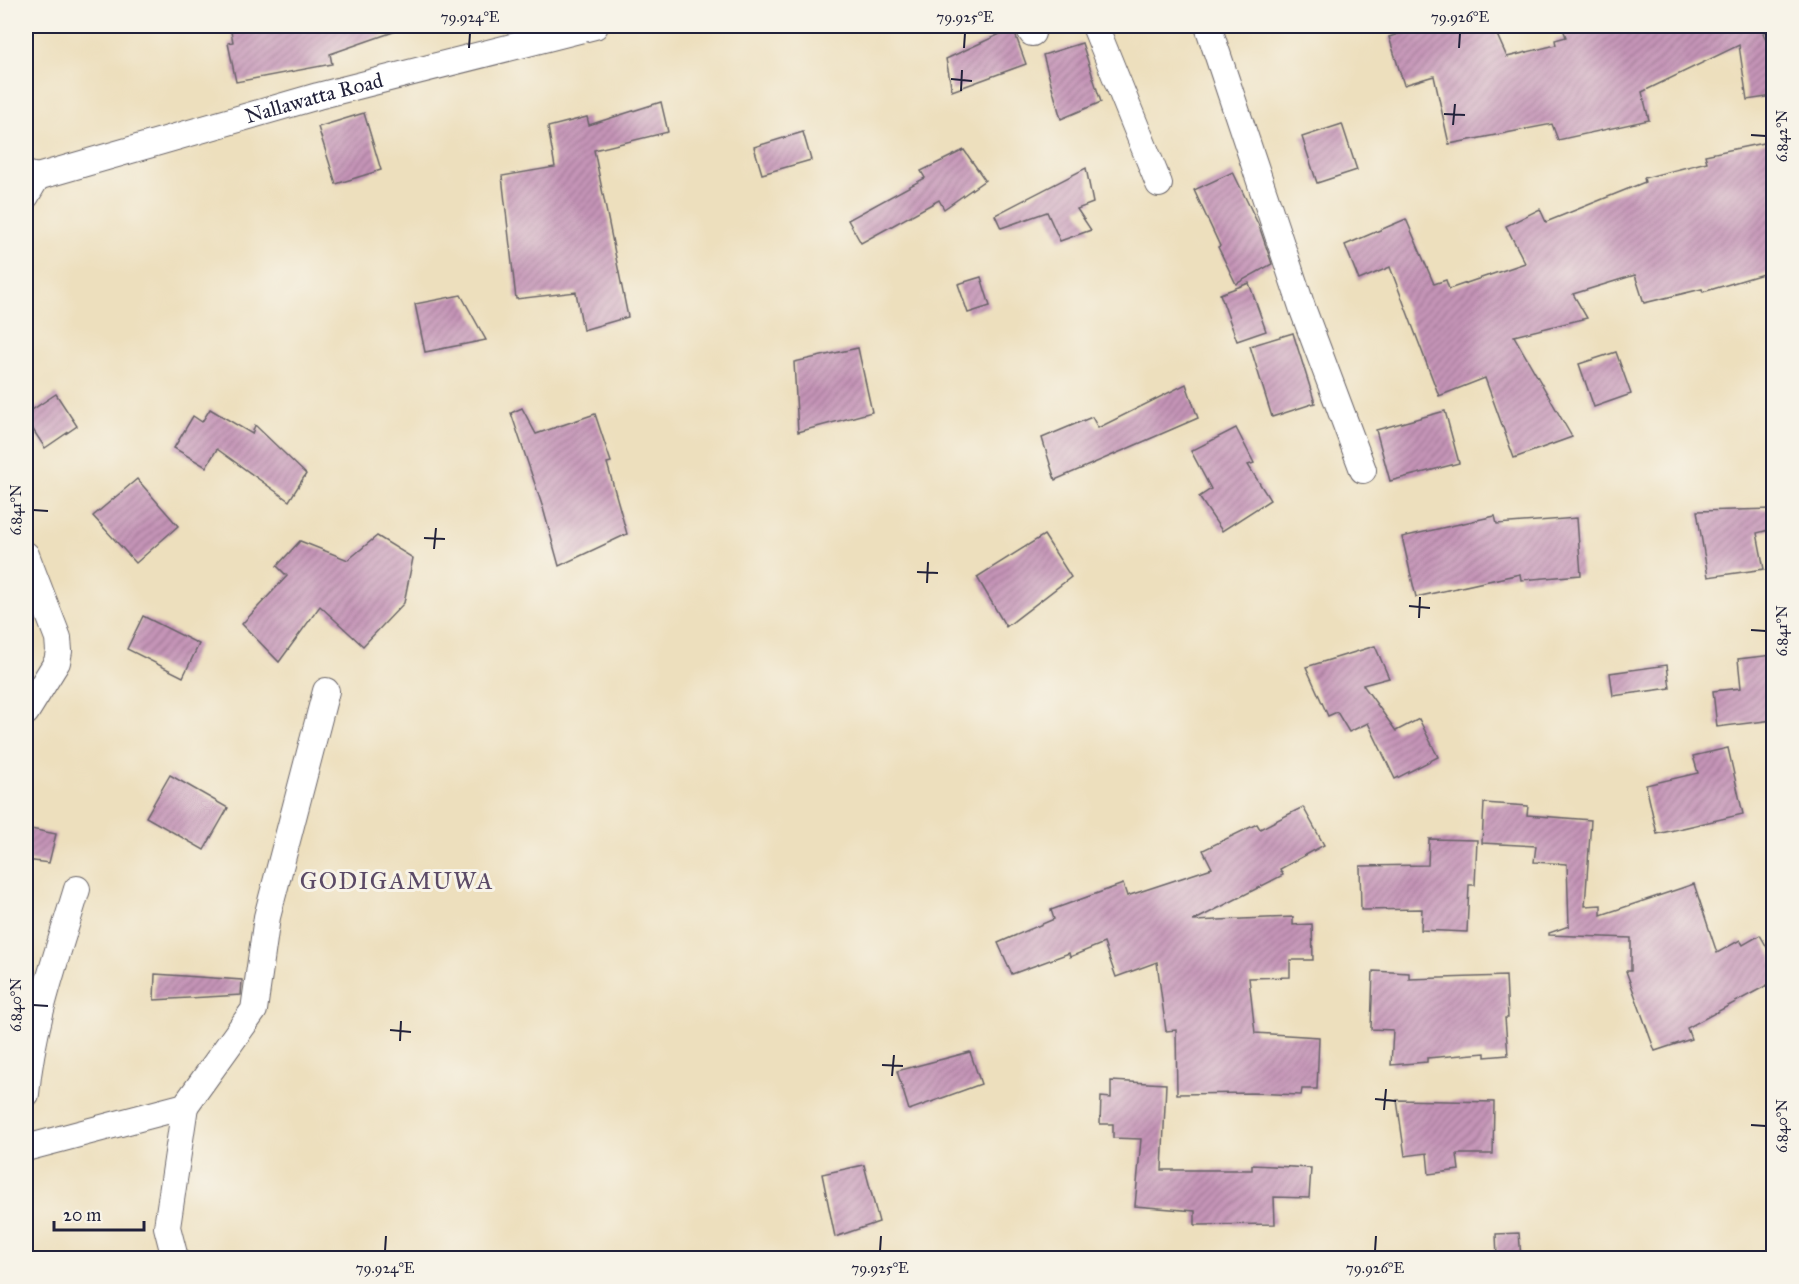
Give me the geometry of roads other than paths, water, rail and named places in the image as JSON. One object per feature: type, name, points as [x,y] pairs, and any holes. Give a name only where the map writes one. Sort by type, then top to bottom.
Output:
[{"type":"street","name":"Nallawatta Road","points":[[29,182],[318,96],[595,26]]},
{"type":"street","points":[[1095,26],[1159,184]]},
{"type":"street","points":[[1208,26],[1303,310],[1363,470]]},
{"type":"street","points":[[26,555],[58,638],[59,651],[57,662],[26,712]]},
{"type":"street","points":[[175,1258],[167,1227],[185,1106],[254,1010],[267,917],[326,691]]},
{"type":"street","points":[[26,1094],[28,1064],[41,1009],[77,889]]},
{"type":"street","points":[[26,1148],[185,1106]]},
{"type":"district","name":"GODIGAMUWA","points":[[397,881]]}]
